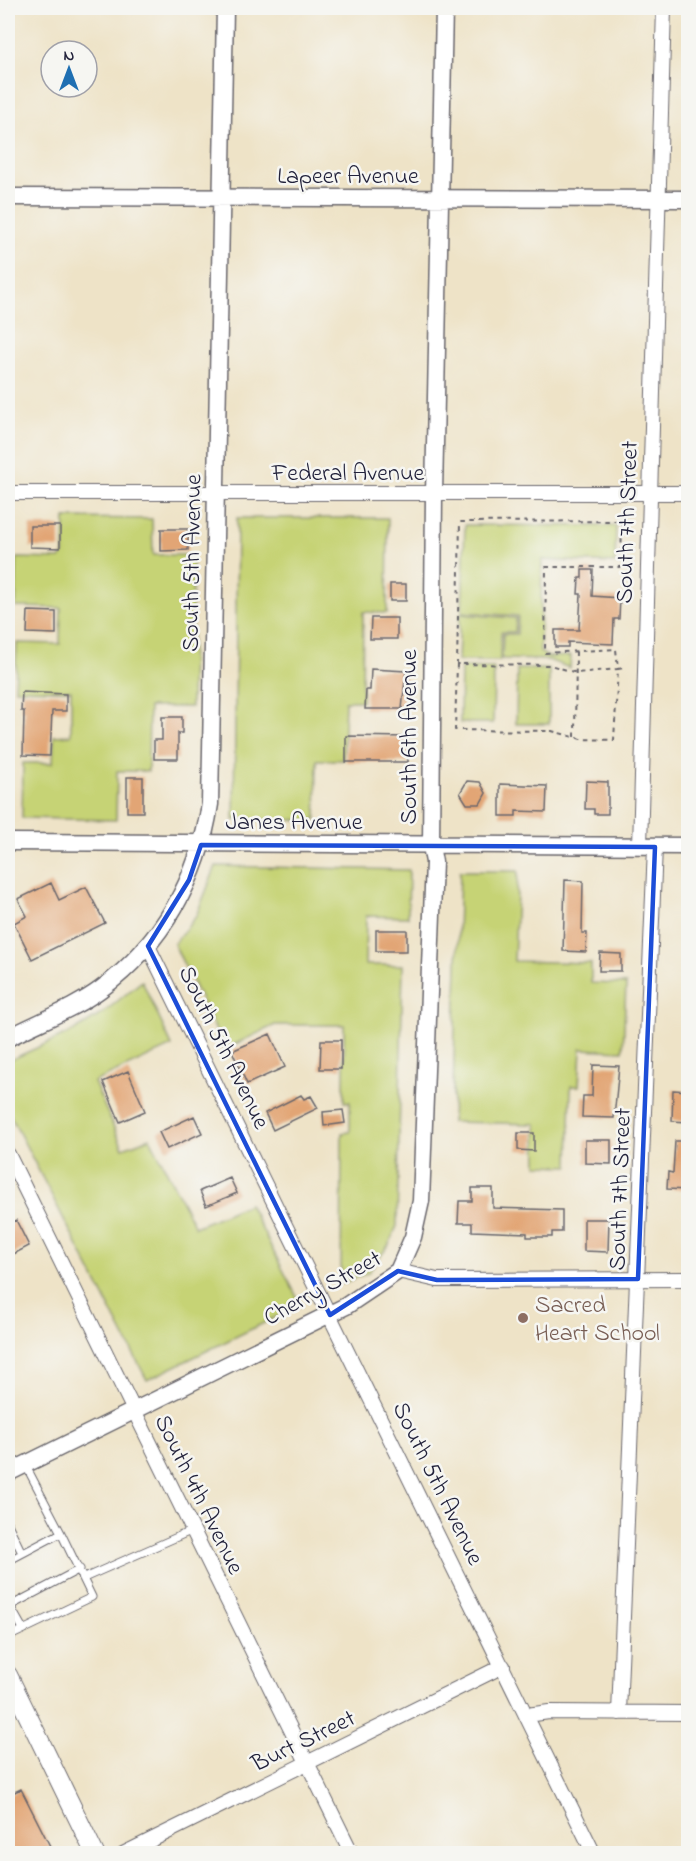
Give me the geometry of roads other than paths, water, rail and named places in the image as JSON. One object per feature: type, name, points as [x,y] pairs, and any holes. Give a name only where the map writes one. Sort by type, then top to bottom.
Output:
[{"type":"main road","points":[[8,1675],[95,1854]]},
{"type":"street","name":"South 5th Avenue","points":[[225,8],[210,804],[201,845],[189,880],[148,946],[594,1854]]},
{"type":"street","name":"South 6th Avenue","points":[[398,1271],[413,1237],[421,1201],[434,862],[431,846],[434,494],[444,8]]},
{"type":"street","name":"South 7th Street","points":[[620,1713],[638,1279],[648,847],[649,493],[660,199],[664,8]]},
{"type":"street","name":"Lapeer Avenue","points":[[8,197],[688,199]]},
{"type":"street","name":"Federal Avenue","points":[[8,493],[688,493]]},
{"type":"street","name":"Janes Avenue","points":[[8,842],[201,845],[688,846]]},
{"type":"street","points":[[8,1038],[99,990],[148,946]]},
{"type":"street","name":"South 4th Avenue","points":[[8,1154],[352,1854]]},
{"type":"street","name":"Cherry Street","points":[[8,1473],[330,1315],[398,1271],[437,1280],[688,1280]]},
{"type":"street","name":"Burt Street","points":[[123,1854],[503,1666]]},
{"type":"street","points":[[527,1715],[549,1712],[688,1713]]},
{"type":"lane","points":[[8,1637],[92,1597],[80,1569],[25,1464]]},
{"type":"lane","points":[[8,1524],[22,1553]]},
{"type":"lane","points":[[84,1578],[193,1530]]},
{"type":"lane","points":[[8,1561],[61,1533]]},
{"type":"lane","points":[[23,1629],[10,1606],[80,1569]]},
{"type":"place","name":"Sacred Heart School","points":[[523,1318]]}]
